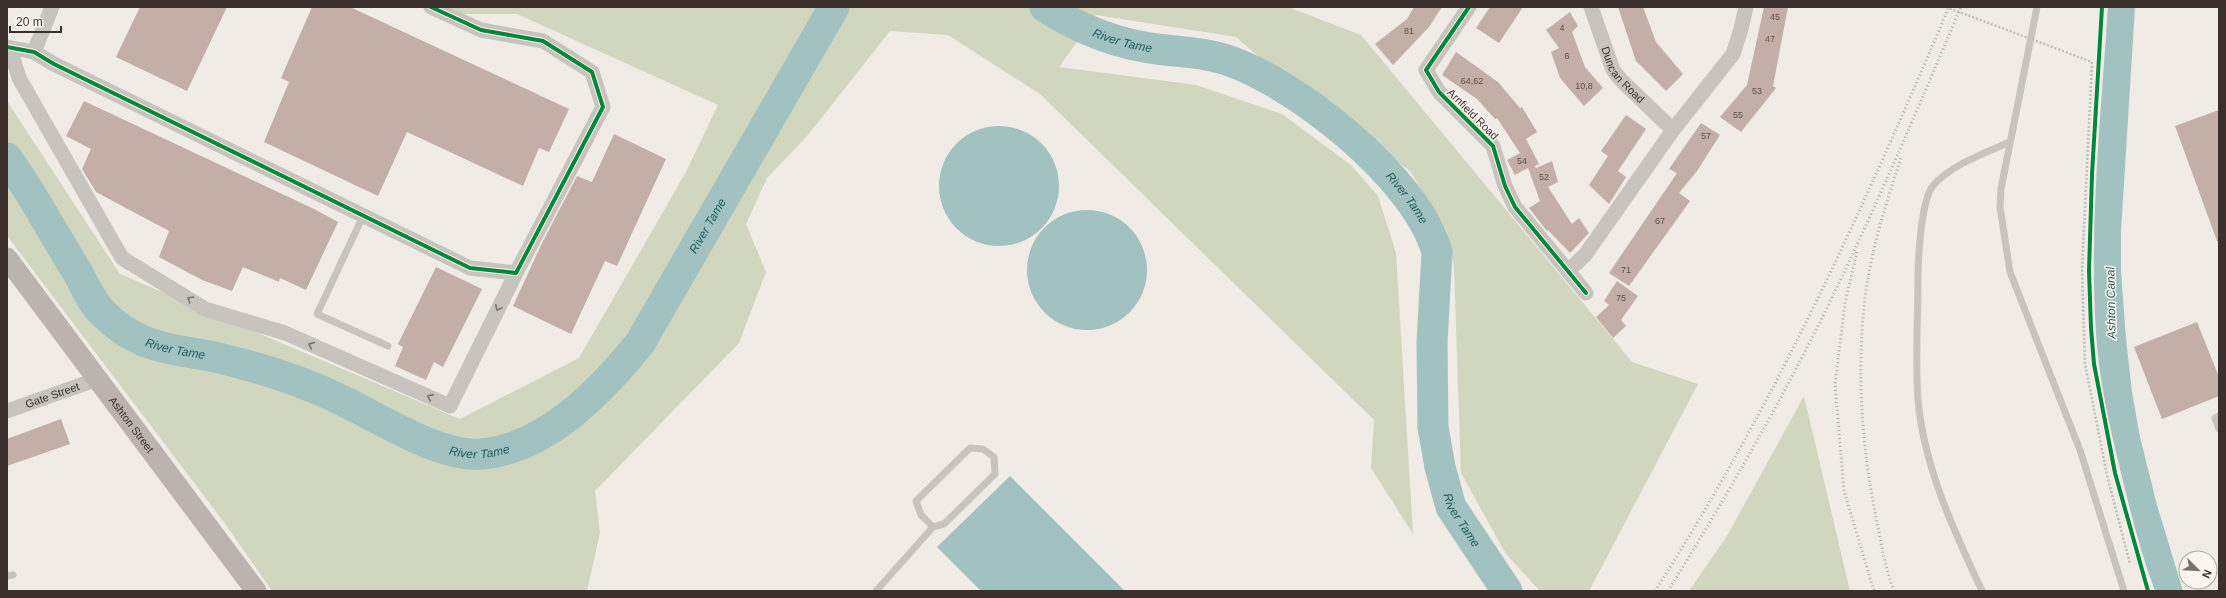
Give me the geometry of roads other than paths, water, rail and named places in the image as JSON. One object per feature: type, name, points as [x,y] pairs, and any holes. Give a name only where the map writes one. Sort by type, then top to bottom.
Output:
[{"type":"main road","name":"Ashton Street","points":[[7,258],[256,591]]},
{"type":"street","points":[[34,52],[52,7]]},
{"type":"street","points":[[430,7],[481,30],[543,41],[592,72],[604,107],[516,273],[450,406],[285,333],[205,308],[122,258],[19,78],[8,48],[34,52],[61,68],[470,268],[516,273]]},
{"type":"street","name":"Arnfield Road","points":[[1469,7],[1426,70],[1439,92],[1494,146],[1505,186],[1515,207],[1586,293]]},
{"type":"street","name":"Duncan Road","points":[[1591,7],[1613,70],[1621,80],[1673,130]]},
{"type":"street","points":[[1568,271],[1585,255],[1673,130],[1732,54],[1741,29],[1746,7]]},
{"type":"street","name":"Gate Street","points":[[7,411],[98,379]]},
{"type":"lane","points":[[2037,7],[2001,189],[2000,207],[2010,272],[2080,450],[2124,591]]},
{"type":"lane","points":[[1982,591],[1954,530],[1926,444],[1918,400],[1918,253],[1924,212],[1932,188],[1946,175],[1966,162],[2010,142]]},
{"type":"lane","points":[[363,216],[318,314],[388,346]]},
{"type":"lane","points":[[2219,416],[2215,418],[2219,430]]},
{"type":"lane","points":[[876,591],[933,528],[944,524],[995,474],[994,458],[983,449],[970,448],[916,501],[921,515],[933,528]]},
{"type":"water","name":"Ashton Canal","points":[[2108,7],[2135,7],[2121,231],[2121,272],[2126,339],[2132,392],[2140,437],[2157,505],[2178,574],[2178,590],[2183,591],[2155,591],[2140,546],[2108,418],[2099,367],[2094,292],[2095,211],[2099,129]]},
{"type":"water","points":[[999,126],[1011,127],[1022,131],[1032,136],[1041,144],[1049,153],[1054,163],[1058,174],[1058,198],[1054,209],[1049,219],[1041,228],[1032,236],[1022,241],[1011,245],[999,246],[987,245],[976,241],[966,236],[957,228],[949,219],[944,209],[940,198],[939,186],[940,174],[944,163],[949,153],[957,144],[966,136],[976,131],[987,127]]},
{"type":"water","points":[[1087,210],[1099,211],[1110,215],[1120,220],[1129,228],[1137,237],[1142,247],[1146,258],[1146,282],[1142,293],[1137,303],[1129,312],[1120,320],[1110,325],[1099,329],[1087,330],[1075,329],[1064,325],[1054,320],[1045,312],[1037,303],[1032,293],[1028,282],[1027,270],[1028,258],[1032,247],[1037,237],[1045,228],[1054,220],[1064,215],[1075,211]]},
{"type":"water","points":[[1010,476],[1125,591],[981,591],[937,547]]},
{"type":"waterway","name":"River Tame","points":[[7,158],[35,200],[95,304],[103,313],[131,335],[159,346],[223,359],[282,376],[325,393],[428,443],[447,450],[465,454],[482,454],[506,449],[529,441],[550,429],[590,398],[608,380],[640,343],[834,7]]},
{"type":"waterway","name":"River Tame","points":[[1045,7],[1085,29],[1113,39],[1142,47],[1212,56],[1249,69],[1282,87],[1316,109],[1349,136],[1379,164],[1406,195],[1425,224],[1437,253],[1432,342],[1433,427],[1440,467],[1451,507],[1507,591]]},
{"type":"railway","points":[[1655,591],[1699,521],[1778,378],[1849,232],[1949,7]]},
{"type":"railway","points":[[1668,591],[1747,458],[1820,322],[1875,205],[1961,7]]},
{"type":"railway","points":[[1894,591],[1883,551],[1872,499],[1864,442],[1861,355],[1865,298],[1871,262],[1885,209],[1901,158]]},
{"type":"railway","points":[[1857,252],[1845,303],[1835,384],[1844,491],[1874,591]]}]
